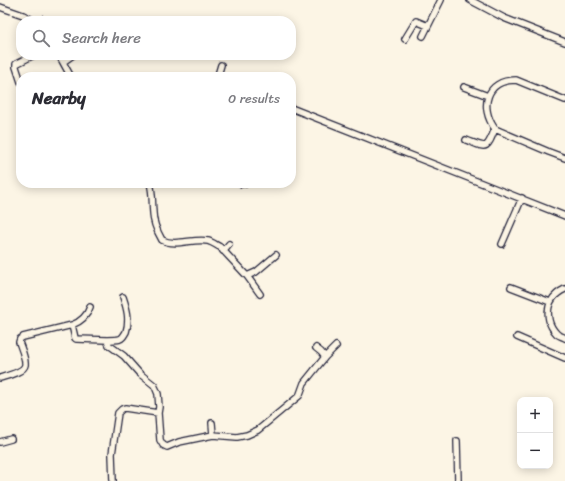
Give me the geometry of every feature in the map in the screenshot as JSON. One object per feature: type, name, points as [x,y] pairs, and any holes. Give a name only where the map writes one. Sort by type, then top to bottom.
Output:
[{"type":"street","points":[[423,36],[441,0]]},
{"type":"street","points":[[470,0],[504,18],[565,42]]},
{"type":"street","points":[[0,7],[25,16]]},
{"type":"street","points":[[405,39],[416,21],[428,26]]},
{"type":"street","points":[[18,72],[16,64],[24,60]]},
{"type":"street","points":[[66,60],[63,62],[68,72]]},
{"type":"street","points":[[219,72],[221,65]]},
{"type":"street","points":[[565,100],[516,80],[508,80],[492,90],[488,96],[486,104],[490,123],[495,129],[565,158]]},
{"type":"street","points":[[464,87],[488,96]]},
{"type":"street","points":[[296,110],[565,216]]},
{"type":"street","points":[[466,140],[483,147],[487,146],[495,129]]},
{"type":"street","points":[[151,188],[153,215],[162,240],[170,242],[210,242],[220,247],[247,276],[260,294]]},
{"type":"street","points":[[502,244],[522,198]]},
{"type":"street","points":[[223,251],[229,244]]},
{"type":"street","points":[[247,276],[256,272],[276,255]]},
{"type":"street","points":[[511,287],[550,302]]},
{"type":"street","points":[[565,289],[560,291],[550,302],[548,314],[551,326],[557,334],[565,338]]},
{"type":"street","points":[[72,326],[74,337],[76,339],[107,340],[122,338],[128,326],[128,313],[123,297]]},
{"type":"street","points":[[0,378],[24,368],[25,364],[19,342],[23,337],[72,326],[86,315],[90,307]]},
{"type":"street","points":[[517,337],[565,358]]},
{"type":"street","points":[[107,340],[109,346],[124,356],[139,374],[154,384],[158,394],[160,440],[164,446],[213,436],[242,437],[258,430],[299,396],[304,383],[336,346]]},
{"type":"street","points":[[316,348],[325,357]]},
{"type":"street","points":[[113,481],[112,454],[117,418],[120,410],[125,408],[158,413]]},
{"type":"street","points":[[212,423],[213,436]]},
{"type":"street","points":[[0,442],[11,439]]},
{"type":"street","points":[[457,441],[458,481]]},
{"type":"path","points":[[41,16],[45,13]]}]
